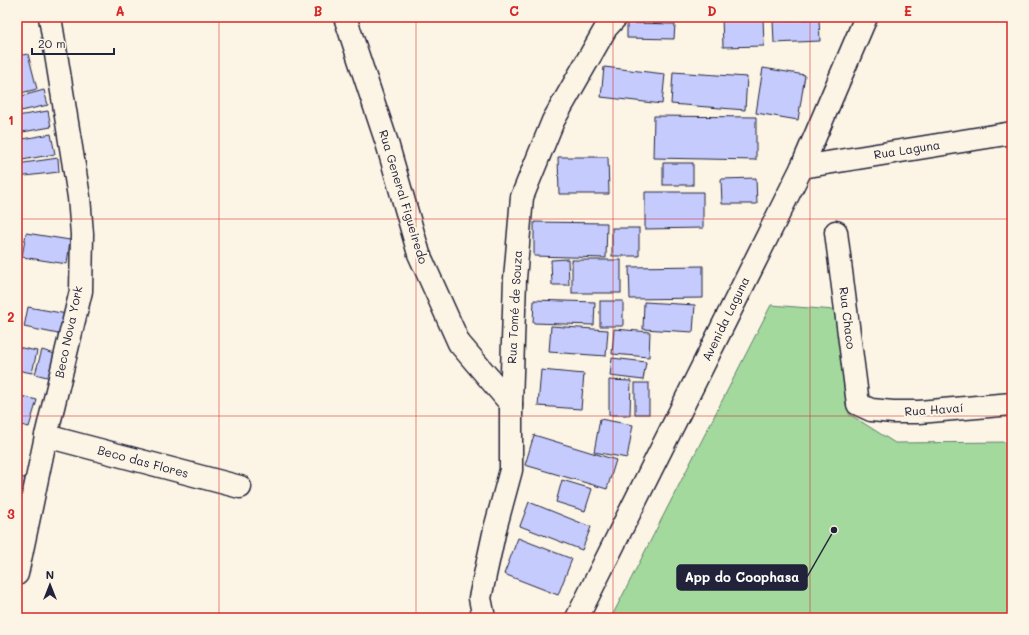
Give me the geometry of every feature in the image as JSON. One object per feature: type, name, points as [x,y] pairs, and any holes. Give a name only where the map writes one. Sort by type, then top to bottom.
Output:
[{"type":"street","name":"Beco Nova York","points":[[17,574],[46,436],[80,291],[82,234],[79,197],[50,17]]},
{"type":"street","name":"Rua General Figueiredo","points":[[346,17],[387,143],[419,254],[459,343],[511,404]]},
{"type":"street","name":"Avenida Laguna","points":[[577,618],[802,166],[866,17]]},
{"type":"street","name":"Rua Tomé de Souza","points":[[484,618],[480,598],[495,529],[511,470],[511,404],[515,279],[522,197],[553,121],[608,21]]},
{"type":"street","name":"Rua Laguna","points":[[802,166],[1012,133]]},
{"type":"street","name":"Rua Chaco","points":[[836,232],[858,404]]},
{"type":"street","name":"Rua Havaí","points":[[858,404],[871,410],[919,412],[1012,404]]},
{"type":"street","name":"Beco das Flores","points":[[46,436],[240,487]]},
{"type":"green space","points":[[771,305],[835,310],[849,414],[895,443],[1012,442],[1012,618],[611,618]]},
{"type":"building","points":[[722,17],[763,17],[764,46],[723,47]]},
{"type":"building","points":[[819,19],[820,41],[774,43],[773,21]]},
{"type":"building","points":[[627,23],[675,24],[674,39],[627,38]]},
{"type":"building","points":[[28,54],[37,89],[17,94],[17,56]]},
{"type":"building","points":[[604,67],[665,74],[662,104],[601,97]]},
{"type":"building","points":[[763,68],[805,75],[798,120],[756,113]]},
{"type":"building","points":[[673,72],[747,77],[745,110],[671,104]]},
{"type":"building","points":[[44,90],[48,105],[21,111],[18,97]]},
{"type":"building","points":[[48,111],[51,127],[17,133],[17,116]]},
{"type":"building","points":[[654,116],[756,117],[756,160],[653,158]]},
{"type":"building","points":[[51,134],[55,154],[17,161],[17,140]]},
{"type":"building","points":[[558,157],[608,157],[609,194],[559,194]]},
{"type":"building","points":[[58,158],[59,172],[17,177],[17,164]]},
{"type":"building","points":[[663,163],[693,163],[693,185],[663,185]]},
{"type":"building","points":[[756,178],[757,204],[722,204],[721,179]]},
{"type":"building","points":[[645,192],[703,192],[703,228],[645,229]]},
{"type":"building","points":[[534,222],[607,223],[606,258],[534,256]]},
{"type":"building","points":[[612,228],[639,228],[639,256],[612,256]]},
{"type":"building","points":[[26,233],[70,240],[67,264],[22,257]]},
{"type":"building","points":[[568,259],[569,285],[552,285],[551,260]]},
{"type":"building","points":[[572,260],[621,260],[621,293],[572,293]]},
{"type":"building","points":[[703,266],[703,298],[630,299],[629,267]]},
{"type":"building","points":[[534,300],[595,302],[594,325],[533,323]]},
{"type":"building","points":[[600,301],[623,301],[623,326],[600,326]]},
{"type":"building","points":[[644,302],[695,305],[693,332],[643,329]]},
{"type":"building","points":[[28,307],[67,314],[63,335],[24,327]]},
{"type":"building","points":[[551,326],[608,330],[606,356],[549,352]]},
{"type":"building","points":[[614,329],[650,332],[649,357],[612,354]]},
{"type":"building","points":[[17,347],[37,351],[32,373],[17,370]]},
{"type":"building","points":[[42,350],[58,355],[51,378],[35,374]]},
{"type":"building","points":[[612,358],[646,362],[643,380],[610,376]]},
{"type":"building","points":[[541,370],[584,374],[581,409],[538,406]]},
{"type":"building","points":[[609,380],[631,381],[630,415],[609,415]]},
{"type":"building","points":[[635,383],[649,383],[649,414],[635,414]]},
{"type":"building","points":[[17,395],[37,400],[29,427],[17,424]]},
{"type":"building","points":[[600,419],[633,425],[627,458],[594,452]]},
{"type":"building","points":[[534,435],[616,460],[607,489],[525,465]]},
{"type":"building","points":[[17,477],[25,478],[20,505],[17,504]]},
{"type":"building","points":[[562,480],[592,489],[585,511],[556,502]]},
{"type":"building","points":[[529,502],[591,527],[582,550],[520,526]]},
{"type":"building","points":[[518,538],[572,559],[558,595],[504,574]]},
{"type":"place","name":"App do Coophasa","points":[[834,530]]}]
